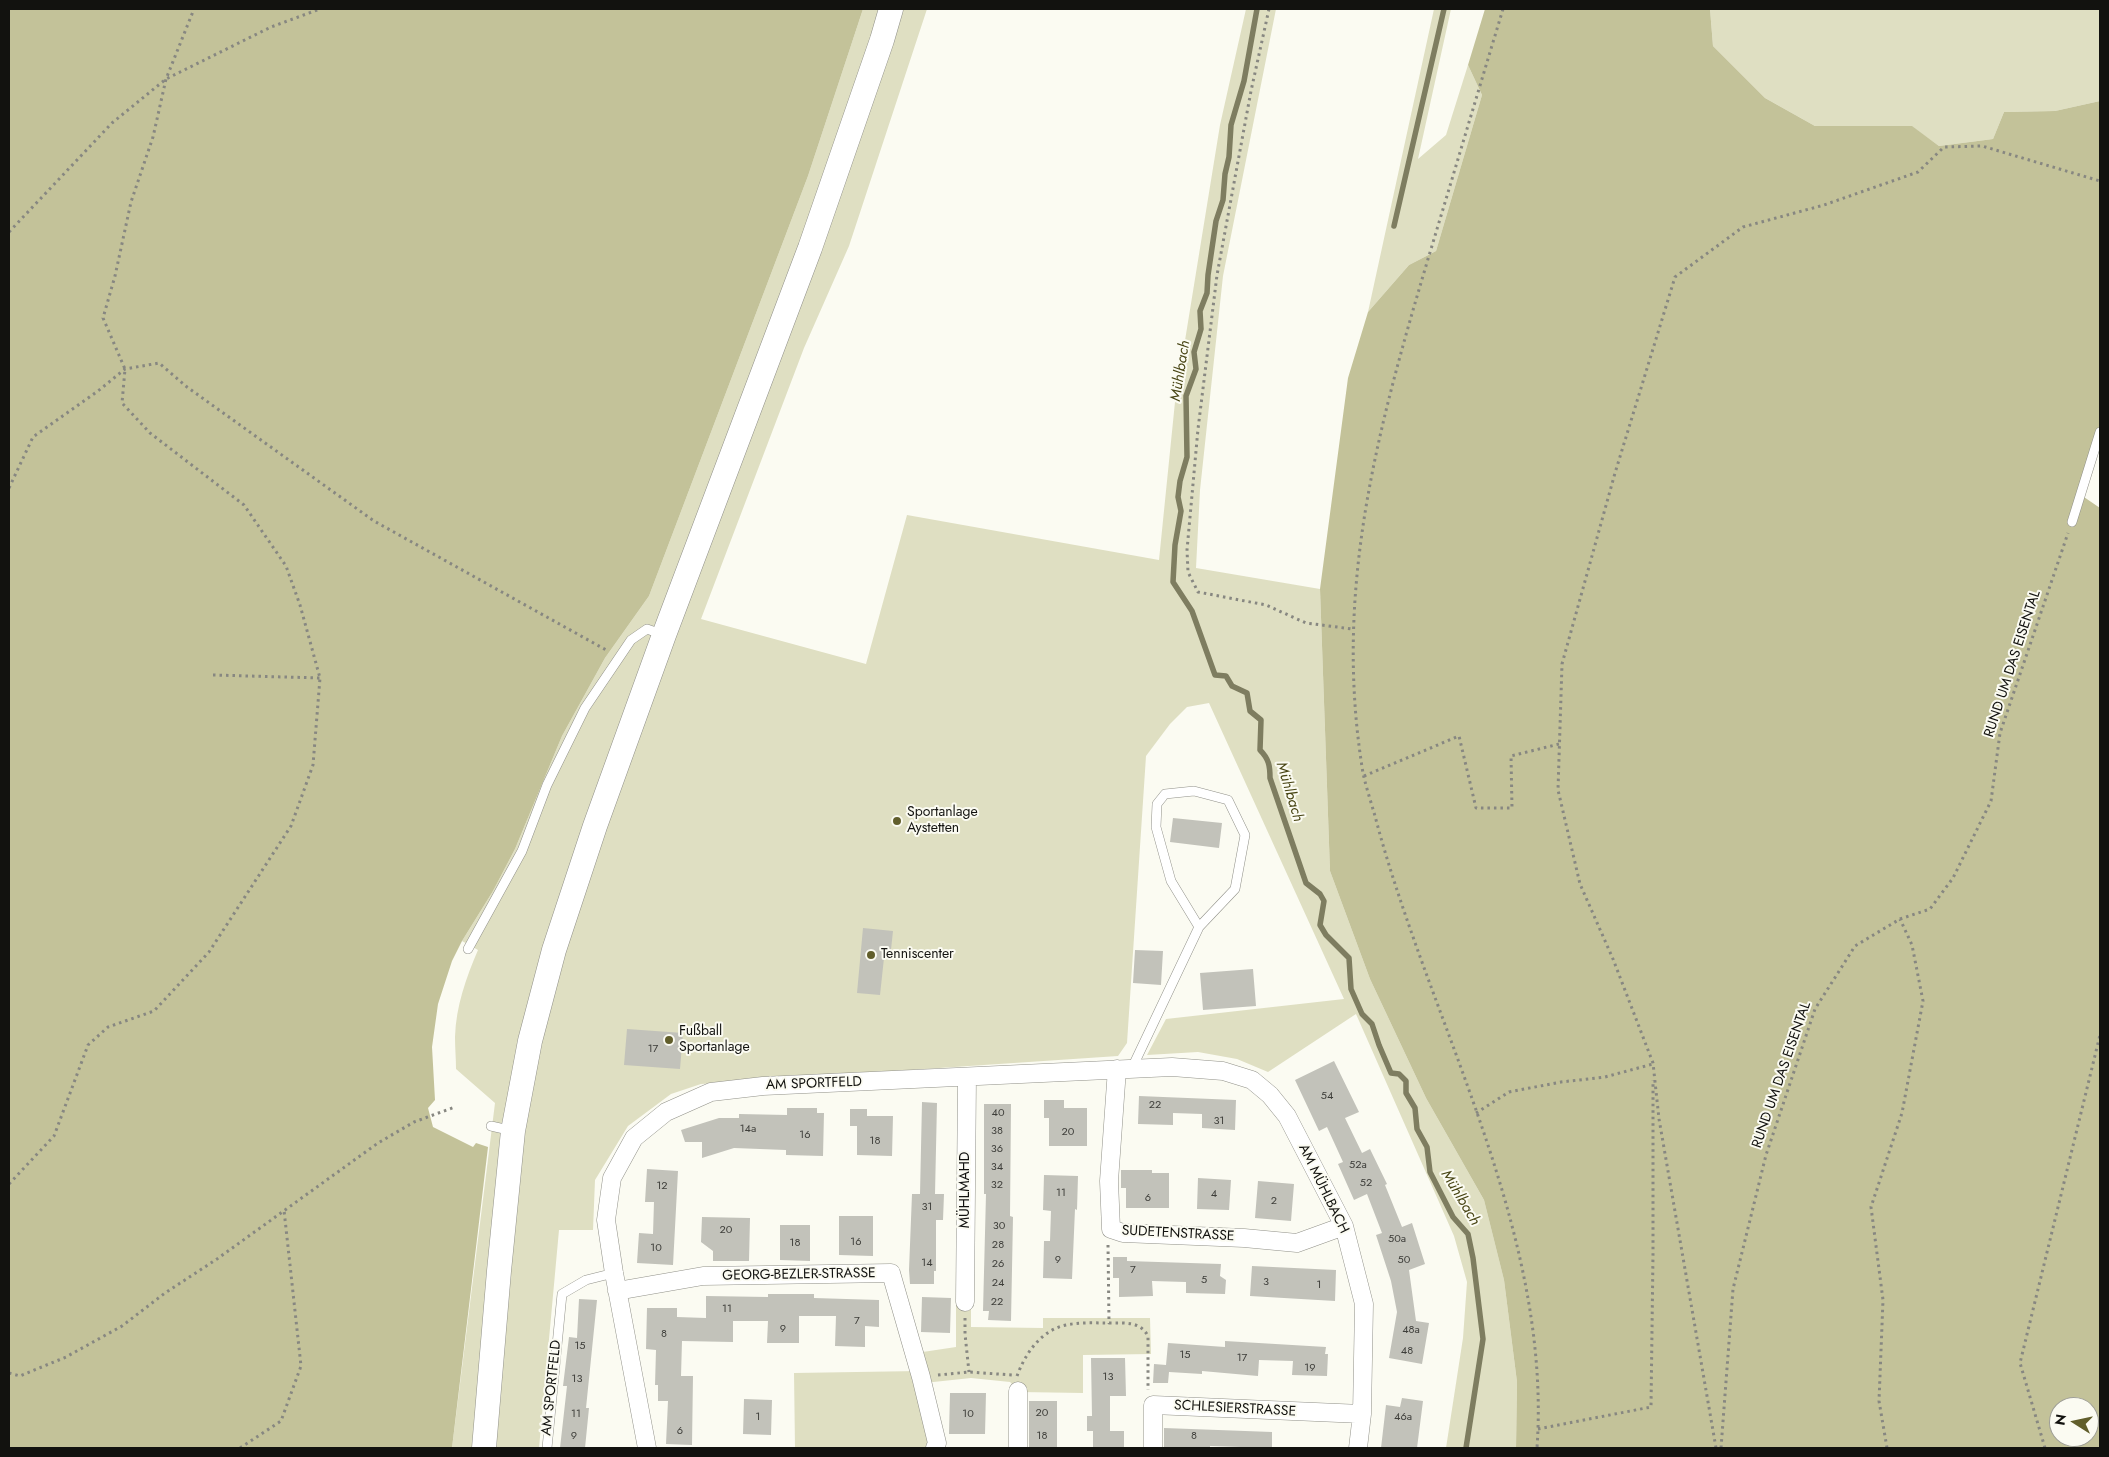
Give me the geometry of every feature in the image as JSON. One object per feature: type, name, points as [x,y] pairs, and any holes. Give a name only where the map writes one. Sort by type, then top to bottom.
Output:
[{"type":"main road","points":[[484,1448],[498,1271],[502,1129],[530,1041],[554,950],[595,826],[664,635],[810,248],[891,9]]},
{"type":"street","name":"AM SPORTFELD","points":[[646,1448],[617,1291],[606,1215],[612,1178],[634,1138],[666,1112],[711,1092],[764,1086],[1132,1068]]},
{"type":"street","name":"AM MÜHLBACH","points":[[1132,1068],[1199,1068],[1223,1071],[1252,1080],[1270,1095],[1287,1116],[1344,1226],[1364,1304],[1362,1414],[1358,1448]]},
{"type":"street","name":"SUDETENSTRASSE","points":[[1132,1068],[1109,1181],[1111,1230],[1123,1233],[1244,1238],[1297,1243],[1344,1226]]},
{"type":"street","name":"MÜHLMAHD","points":[[966,1302],[967,1077]]},
{"type":"street","name":"GEORG-BEZLER-STRASSE","points":[[617,1291],[703,1276],[891,1273],[921,1377],[937,1443],[935,1448]]},
{"type":"street","points":[[1017,1383],[1018,1448]]},
{"type":"street","name":"SCHLESIERSTRASSE","points":[[1153,1405],[1362,1414]]},
{"type":"street","points":[[1153,1405],[1153,1448]]},
{"type":"lane","points":[[2072,522],[2100,432]]},
{"type":"lane","points":[[468,949],[522,851],[547,786],[585,708],[631,640],[647,629],[664,635]]},
{"type":"lane","points":[[1132,1068],[1199,927],[1235,889],[1245,834],[1228,800],[1194,791],[1166,794],[1157,804],[1156,827],[1171,881],[1199,927]]},
{"type":"lane","name":"AM SPORTFELD","points":[[546,1448],[562,1294],[586,1280],[614,1273]]},
{"type":"path","points":[[9,1184],[54,1136],[88,1045],[108,1027],[154,1011],[209,952],[291,826],[313,766],[320,678],[300,605],[286,566],[244,505],[150,433],[122,403],[125,369],[103,318],[115,276],[131,202],[153,137],[166,79],[194,9]]},
{"type":"path","points":[[9,232],[112,123],[166,79],[271,27],[320,9]]},
{"type":"path","points":[[1269,9],[1251,91],[1217,274],[1198,429],[1188,550],[1188,572],[1198,592],[1266,605],[1306,623],[1352,629]]},
{"type":"path","points":[[1503,9],[1404,339],[1377,444],[1358,549],[1352,629],[1354,696],[1364,776],[1389,870],[1476,1113],[1508,1210],[1532,1320],[1538,1429],[1537,1448]]},
{"type":"path","points":[[1716,1448],[1661,1129],[1653,1063],[1580,884],[1558,790],[1562,664],[1615,473],[1674,277],[1743,227],[1824,205],[1918,172],[1944,147],[1982,146],[2100,180]]},
{"type":"path","points":[[9,488],[33,437],[98,391],[125,369],[159,363],[187,387],[374,521],[619,656]]},
{"type":"path","name":"RUND UM DAS EISENTAL","points":[[1721,1448],[1733,1289],[1766,1154],[1815,1009],[1855,946],[1900,919],[1930,910],[1953,878],[1991,801],[2000,733],[2072,522]]},
{"type":"path","points":[[213,675],[320,678]]},
{"type":"path","points":[[1364,776],[1459,736],[1476,808],[1512,808],[1511,756],[1560,744]]},
{"type":"path","points":[[1887,1448],[1879,1401],[1883,1300],[1871,1207],[1902,1113],[1923,1001],[1912,945],[1900,919]]},
{"type":"path","points":[[2045,1448],[2020,1363],[2100,1036]]},
{"type":"path","points":[[1476,1113],[1509,1092],[1561,1082],[1605,1077],[1653,1063]]},
{"type":"path","points":[[1538,1429],[1651,1407],[1653,1063]]},
{"type":"path","points":[[9,1373],[20,1376],[66,1357],[122,1326],[165,1293],[217,1259],[378,1143],[414,1122],[455,1107]]},
{"type":"path","points":[[240,1448],[282,1421],[300,1366],[284,1210]]},
{"type":"path","points":[[1109,1323],[1108,1242],[1111,1230]]},
{"type":"path","points":[[966,1302],[965,1334],[969,1372]]},
{"type":"path","points":[[921,1377],[969,1372],[1017,1383],[1032,1346],[1054,1330],[1065,1325],[1137,1324],[1144,1329],[1148,1336],[1148,1393],[1153,1405]]},
{"type":"green space","points":[[9,9],[863,9],[808,176],[649,596],[605,658],[562,736],[515,849],[452,961],[438,1004],[432,1047],[435,1100],[428,1108],[433,1127],[473,1147],[476,1143],[488,1147],[452,1448],[9,1448]]},
{"type":"green space","points":[[863,9],[927,9],[849,246],[804,348],[701,619],[866,664],[907,515],[1159,560],[1175,402],[1220,125],[1246,9],[1276,9],[1223,276],[1200,490],[1196,568],[1320,589],[1330,871],[1370,979],[1426,1098],[1484,1200],[1504,1280],[1517,1382],[1516,1448],[1446,1448],[1463,1338],[1467,1282],[1454,1236],[1356,1014],[1268,1072],[1237,1059],[1198,1052],[1147,1055],[1166,1019],[1344,999],[1209,703],[1187,707],[1170,724],[1146,756],[1127,1043],[1118,1056],[701,1084],[671,1094],[628,1126],[595,1180],[593,1230],[559,1230],[539,1448],[452,1448],[495,1103],[456,1069],[455,1037],[457,1014],[478,950],[462,941],[493,891],[515,849],[562,736],[605,658],[649,596],[808,176]]},
{"type":"green space","points":[[1434,9],[1451,9],[1418,159],[1446,135],[1468,65],[1482,95],[1436,251],[1409,265],[1368,312]]},
{"type":"green space","points":[[1485,9],[1710,9],[1713,46],[1765,98],[1815,126],[1912,126],[1939,146],[1993,139],[2004,112],[2055,111],[2100,101],[2100,432],[2081,495],[2100,508],[2100,1448],[1516,1448],[1517,1382],[1504,1280],[1484,1200],[1426,1098],[1370,979],[1330,871],[1320,589],[1348,378],[1368,312],[1409,265],[1436,251],[1482,95],[1468,65]]},
{"type":"green space","points":[[1710,9],[2100,9],[2100,101],[2055,111],[2004,112],[1993,139],[1939,146],[1911,126],[1815,126],[1765,98],[1713,46]]},
{"type":"green space","points":[[956,1304],[971,1304],[971,1327],[1043,1328],[1043,1318],[1150,1318],[1151,1354],[1083,1355],[1083,1393],[1020,1392],[1010,1382],[971,1378],[924,1383],[916,1353],[956,1347]]},
{"type":"green space","points":[[919,1371],[934,1448],[795,1448],[794,1373]]},
{"type":"building","points":[[1173,818],[1222,823],[1219,848],[1170,842]]},
{"type":"building","points":[[863,928],[893,931],[890,959],[884,958],[880,995],[857,993]]},
{"type":"building","points":[[1135,950],[1163,951],[1161,985],[1133,983]]},
{"type":"building","points":[[1253,969],[1256,1006],[1203,1010],[1200,973]]},
{"type":"building","points":[[627,1029],[683,1033],[680,1069],[624,1065]]},
{"type":"building","points":[[1334,1061],[1359,1112],[1345,1118],[1362,1153],[1370,1149],[1387,1184],[1385,1185],[1402,1227],[1412,1223],[1425,1264],[1409,1270],[1416,1321],[1429,1323],[1422,1364],[1389,1358],[1397,1312],[1391,1281],[1376,1235],[1382,1233],[1367,1194],[1354,1200],[1338,1164],[1343,1162],[1327,1127],[1319,1131],[1295,1080]]},
{"type":"building","points":[[1139,1096],[1236,1100],[1235,1130],[1202,1128],[1202,1114],[1173,1113],[1173,1125],[1138,1124]]},
{"type":"building","points":[[1044,1100],[1064,1100],[1064,1108],[1087,1108],[1087,1146],[1049,1146],[1049,1118],[1044,1118]]},
{"type":"building","points":[[922,1102],[937,1103],[935,1194],[944,1194],[943,1220],[936,1220],[936,1271],[934,1271],[934,1284],[910,1284],[912,1194],[920,1194]]},
{"type":"building","points":[[984,1104],[1011,1104],[1010,1216],[1013,1217],[1011,1321],[988,1320],[989,1311],[983,1311],[986,1194],[984,1194]]},
{"type":"building","points":[[787,1108],[817,1108],[817,1113],[824,1113],[823,1156],[786,1155],[786,1150],[734,1148],[702,1158],[702,1142],[685,1142],[681,1130],[719,1118],[739,1118],[739,1114],[787,1115]]},
{"type":"building","points":[[850,1109],[867,1109],[867,1116],[893,1116],[892,1156],[857,1155],[857,1126],[850,1126]]},
{"type":"building","points":[[647,1169],[678,1171],[673,1265],[637,1263],[639,1233],[653,1234],[654,1202],[645,1202]]},
{"type":"building","points":[[1121,1170],[1152,1170],[1152,1173],[1169,1173],[1169,1208],[1126,1208],[1126,1188],[1121,1188]]},
{"type":"building","points":[[1044,1175],[1078,1176],[1072,1279],[1043,1278],[1044,1241],[1050,1241],[1051,1211],[1043,1210]]},
{"type":"building","points":[[1198,1178],[1231,1180],[1229,1210],[1197,1209]]},
{"type":"building","points":[[1258,1181],[1294,1184],[1291,1221],[1255,1218]]},
{"type":"building","points":[[839,1216],[873,1216],[873,1256],[839,1255]]},
{"type":"building","points":[[702,1217],[750,1218],[749,1261],[713,1261],[713,1251],[701,1242]]},
{"type":"building","points":[[780,1225],[810,1225],[810,1261],[780,1260]]},
{"type":"building","points":[[1113,1257],[1127,1257],[1127,1261],[1221,1264],[1220,1276],[1226,1280],[1225,1294],[1186,1293],[1186,1282],[1152,1281],[1153,1296],[1119,1297],[1119,1278],[1113,1278]]},
{"type":"building","points":[[1252,1266],[1336,1270],[1335,1301],[1250,1296]]},
{"type":"building","points":[[768,1294],[814,1294],[814,1298],[879,1300],[879,1327],[865,1326],[865,1347],[835,1346],[836,1316],[799,1316],[799,1343],[767,1343],[768,1321],[733,1321],[733,1342],[682,1341],[681,1376],[693,1376],[692,1445],[666,1444],[668,1401],[658,1401],[658,1385],[655,1385],[656,1350],[646,1349],[647,1308],[677,1308],[677,1317],[706,1318],[706,1296],[768,1297]]},
{"type":"building","points":[[922,1297],[951,1298],[950,1333],[921,1332]]},
{"type":"building","points":[[579,1299],[597,1300],[586,1408],[589,1408],[585,1448],[560,1448],[567,1386],[563,1386],[569,1337],[577,1338]]},
{"type":"building","points":[[1225,1341],[1326,1347],[1325,1354],[1328,1354],[1327,1376],[1292,1375],[1293,1361],[1259,1360],[1258,1376],[1202,1371],[1202,1374],[1169,1372],[1168,1383],[1153,1383],[1154,1364],[1166,1365],[1168,1343],[1225,1347]]},
{"type":"building","points":[[1091,1358],[1125,1358],[1126,1396],[1110,1396],[1110,1431],[1124,1431],[1124,1448],[1093,1448],[1093,1431],[1087,1431],[1087,1416],[1092,1416]]},
{"type":"building","points":[[950,1393],[986,1393],[985,1434],[949,1434]]},
{"type":"building","points":[[1402,1398],[1423,1401],[1417,1448],[1381,1448],[1386,1405],[1400,1407]]},
{"type":"building","points":[[744,1399],[772,1400],[771,1435],[743,1434]]},
{"type":"building","points":[[1029,1401],[1057,1401],[1057,1448],[1029,1448]]},
{"type":"building","points":[[1164,1428],[1272,1432],[1272,1448],[1210,1446],[1210,1448],[1164,1448]]},
{"type":"waterway","name":"Mühlbach","points":[[1257,9],[1244,81],[1231,125],[1223,200],[1216,221],[1207,293],[1200,311],[1201,329],[1194,352],[1196,369],[1186,396],[1187,457],[1180,481],[1178,497],[1181,511],[1175,545],[1173,582],[1192,611],[1215,675],[1226,676],[1232,686],[1247,693],[1250,711],[1261,720],[1260,750],[1268,763],[1270,778],[1306,883],[1320,894],[1324,901],[1320,925],[1326,935],[1349,958],[1351,989],[1362,1014],[1372,1024],[1391,1073],[1399,1074],[1406,1081],[1406,1093],[1415,1108],[1417,1129],[1427,1147],[1430,1172],[1453,1217],[1468,1234],[1473,1258],[1483,1339],[1466,1448]]},
{"type":"waterway","points":[[1394,226],[1444,9]]},
{"type":"place","name":"Sportanlage Aystetten","points":[[897,821]]},
{"type":"place","name":"Tenniscenter","points":[[871,955]]},
{"type":"place","name":"Fußball Sportanlage","points":[[669,1040]]}]
